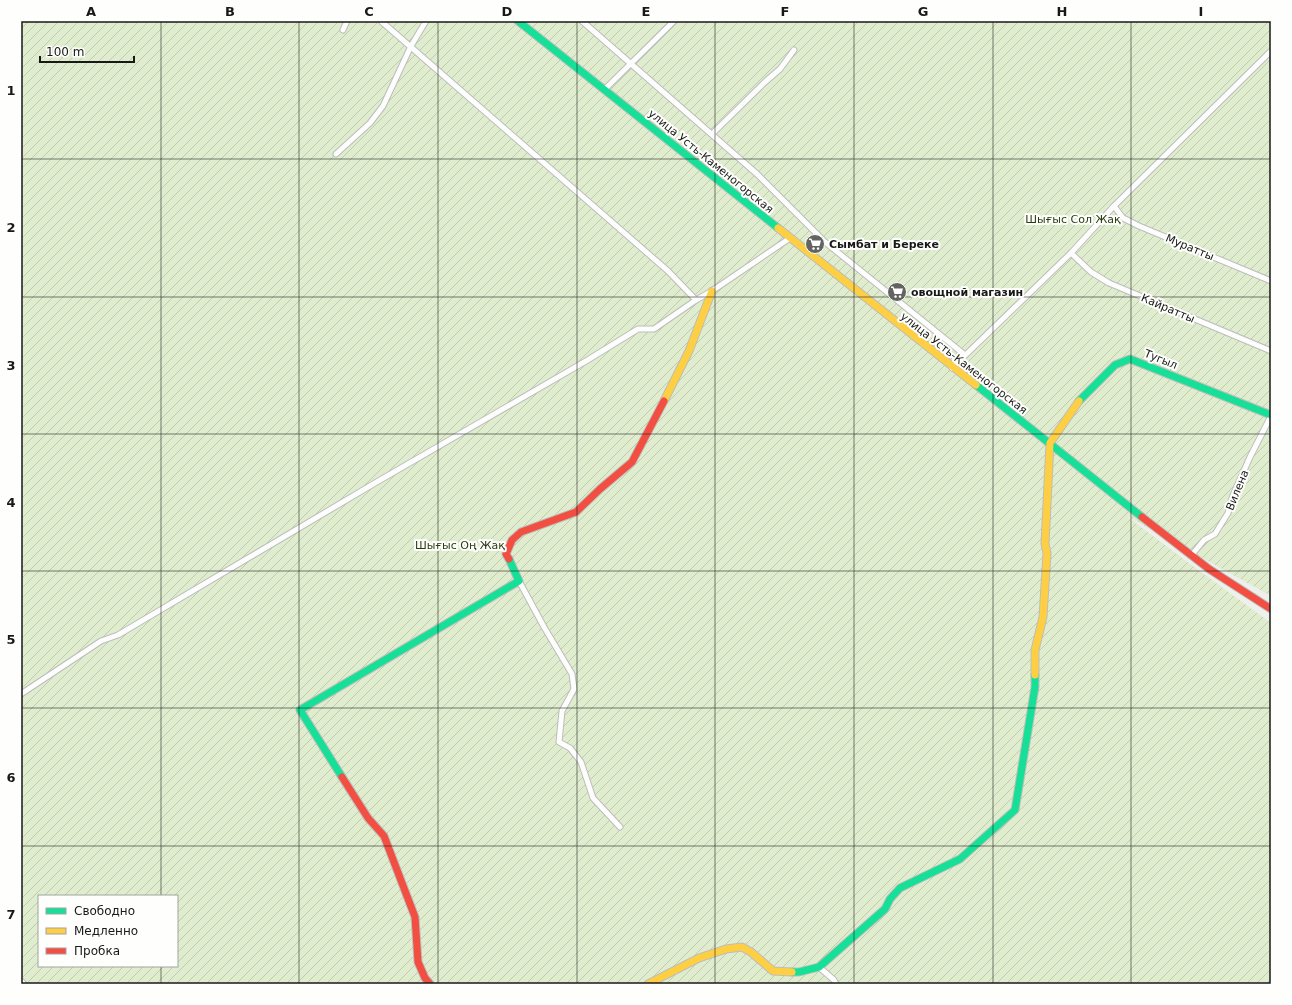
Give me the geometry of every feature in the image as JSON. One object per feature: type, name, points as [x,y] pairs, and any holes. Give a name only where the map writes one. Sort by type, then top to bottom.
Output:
[{"type":"street","points":[[343,30],[347,21]]},
{"type":"street","points":[[382,21],[668,271],[696,300]]},
{"type":"street","points":[[336,154],[370,123],[383,106],[411,46],[426,21]]},
{"type":"street","name":"улица Усть-Каменогорская","points":[[518,21],[605,89],[952,368],[1050,443],[1191,556],[1243,593],[1271,609]]},
{"type":"street","points":[[582,21],[757,174],[825,242],[966,355]]},
{"type":"street","points":[[605,89],[674,21]]},
{"type":"street","points":[[712,134],[780,69],[794,50]]},
{"type":"street","points":[[952,368],[1071,253],[1114,206],[1271,51]]},
{"type":"street","name":"Муратты","points":[[1114,206],[1124,218],[1139,226],[1271,280]]},
{"type":"street","points":[[21,694],[101,641],[118,635],[375,483],[586,361],[638,329],[654,329],[790,238]]},
{"type":"street","name":"Кайратты","points":[[1071,253],[1091,272],[1108,283],[1271,351]]},
{"type":"street","points":[[620,827],[593,798],[581,762],[570,748],[560,742],[562,711],[574,689],[572,674],[544,627],[506,554],[512,540],[522,532],[576,512],[600,488],[632,462],[689,351],[712,291]]},
{"type":"street","name":"Тугыл","points":[[1050,443],[1077,403],[1115,365],[1130,359],[1271,415]]},
{"type":"street","name":"Вилена","points":[[1191,556],[1204,540],[1215,534],[1228,513],[1232,498],[1271,415]]},
{"type":"street","points":[[648,984],[699,958],[726,949],[742,947],[751,952],[773,971],[799,972],[819,967],[884,910],[890,899],[900,888],[960,859],[1015,810],[1035,687],[1035,650],[1043,617],[1047,553],[1045,544],[1050,443]]},
{"type":"street","points":[[430,984],[424,978],[418,962],[415,918],[384,836],[368,818],[300,710],[519,581]]},
{"type":"street","points":[[819,967],[834,980],[836,984]]},
{"type":"street","points":[[21,981],[24,984]]},
{"type":"green space","name":"Шығыс Оң Жақ","points":[[21,21],[1271,21],[1271,596],[1125,515],[1271,623],[1271,984],[21,984]]},
{"type":"traffic: fast","points":[[518,21],[778,228]]},
{"type":"traffic: fast","points":[[1079,401],[1115,365],[1130,359],[1271,415]]},
{"type":"traffic: fast","points":[[976,385],[1142,517]]},
{"type":"traffic: fast","points":[[342,777],[300,710],[519,581],[509,559]]},
{"type":"traffic: fast","points":[[792,972],[799,972],[819,967],[885,909],[890,899],[900,888],[960,859],[1015,810],[1035,687],[1035,675]]},
{"type":"traffic: slow","points":[[778,228],[976,385]]},
{"type":"traffic: slow","points":[[664,401],[689,351],[712,291]]},
{"type":"traffic: slow","points":[[1035,675],[1035,650],[1043,617],[1047,553],[1045,544],[1050,443],[1079,401]]},
{"type":"traffic: slow","points":[[648,984],[699,958],[726,949],[742,947],[751,952],[773,971],[792,972]]},
{"type":"traffic: jam","points":[[509,559],[506,554],[512,540],[521,532],[576,512],[632,462],[664,401]]},
{"type":"traffic: jam","points":[[1142,517],[1209,569],[1271,609]]},
{"type":"traffic: jam","points":[[342,777],[368,818],[384,836],[415,917],[418,962],[425,978],[430,984]]},
{"type":"place","name":"Сымбат и Береке","points":[[815,244]]},
{"type":"place","name":"овощной магазин","points":[[897,292]]},
{"type":"park label","name":"Шығыс Сол Жақ","points":[[1073,219]]}]
